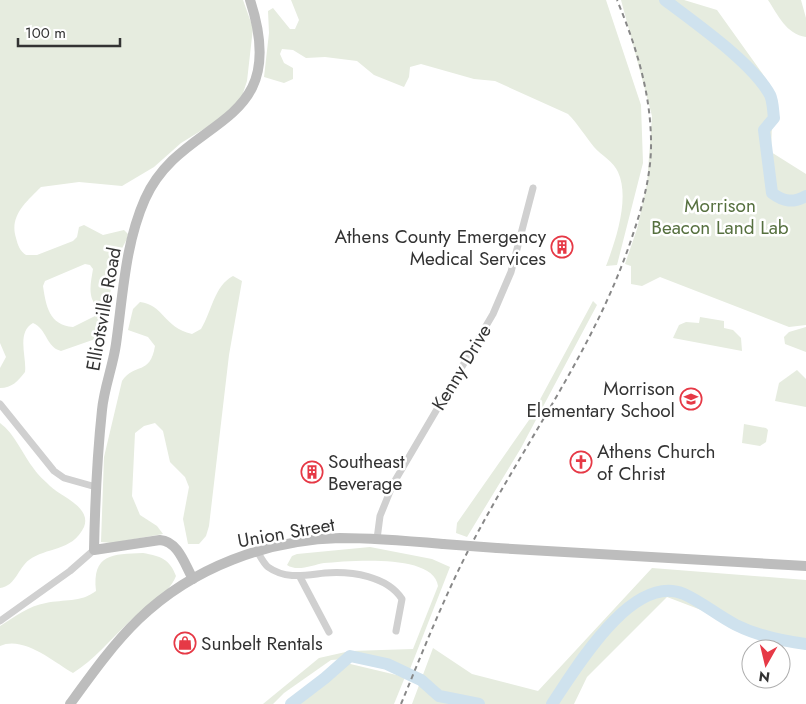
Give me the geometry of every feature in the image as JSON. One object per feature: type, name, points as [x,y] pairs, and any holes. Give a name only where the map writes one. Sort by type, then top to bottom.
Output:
[{"type":"main road","name":"Elliotsville Road","points":[[94,550],[96,487],[102,408],[116,344],[122,288],[141,210],[146,197],[170,165],[194,143],[230,117],[248,94],[256,78],[260,48],[258,30],[250,0]]},
{"type":"main road","name":"Union Street","points":[[70,704],[121,638],[140,618],[164,598],[225,561],[257,551],[339,538],[377,539],[806,566]]},
{"type":"main road","points":[[94,550],[160,540],[168,542],[174,545],[193,579]]},
{"type":"street","name":"Kenny Drive","points":[[377,539],[380,516],[392,484],[493,314],[504,291],[533,188]]},
{"type":"street","points":[[0,404],[54,471],[64,478],[96,487]]},
{"type":"street","points":[[0,621],[94,550]]},
{"type":"street","points":[[257,551],[268,567],[280,573],[300,577],[326,573],[350,574],[385,582],[395,588],[402,599],[396,632]]},
{"type":"street","points":[[300,577],[329,632]]},
{"type":"green space","points":[[0,0],[243,0],[253,28],[247,81],[241,99],[225,116],[181,143],[154,167],[122,186],[79,182],[41,187],[20,210],[14,230],[18,246],[26,255],[37,255],[73,241],[77,237],[79,227],[84,225],[103,235],[124,230],[128,234],[114,263],[109,303],[100,308],[91,296],[93,269],[90,265],[85,264],[45,281],[43,286],[47,307],[59,323],[73,327],[97,315],[105,322],[104,333],[101,337],[61,351],[52,346],[41,329],[33,323],[25,332],[23,346],[25,372],[8,387],[0,388],[0,368],[6,357],[0,343]]},
{"type":"green space","points":[[291,0],[606,0],[641,105],[643,163],[617,265],[606,266],[614,244],[622,206],[623,194],[618,172],[594,147],[568,114],[495,81],[474,79],[421,64],[410,67],[409,77],[404,87],[374,75],[357,61],[325,57],[306,58],[293,50],[282,49],[280,54],[284,63],[293,68],[293,79],[284,83],[264,77],[269,33],[268,11],[273,8],[290,29],[295,29],[299,20]]},
{"type":"green space","name":"Morrison Beacon Land Lab","points":[[621,0],[684,0],[717,10],[767,80],[767,89],[773,95],[771,152],[806,174],[806,325],[789,327],[660,277],[642,286],[631,284],[631,266],[625,264],[637,229],[647,184],[652,116]]},
{"type":"green space","points":[[768,0],[801,0],[806,18],[806,37],[788,28],[779,18]]},
{"type":"green space","points":[[233,276],[242,281],[229,355],[209,526],[206,536],[199,544],[188,544],[183,519],[189,487],[185,477],[170,462],[163,431],[155,423],[144,426],[135,433],[132,496],[140,515],[157,526],[163,534],[112,543],[101,542],[104,457],[122,381],[127,375],[150,361],[155,346],[148,337],[128,330],[133,309],[140,302],[148,304],[182,331],[192,334],[201,329],[217,292]]},
{"type":"green space","points":[[593,301],[597,305],[521,448],[467,537],[456,533],[457,523],[529,420]]},
{"type":"green space","points":[[700,317],[724,321],[724,328],[733,330],[741,338],[742,351],[673,338],[679,325],[686,322],[699,323]]},
{"type":"green space","points":[[806,327],[806,352],[785,344],[784,337],[789,332]]},
{"type":"green space","points":[[797,370],[806,379],[806,407],[775,401],[779,383]]},
{"type":"green space","points":[[0,423],[14,439],[37,473],[50,486],[74,503],[83,514],[85,520],[84,527],[73,541],[29,560],[10,584],[0,588]]},
{"type":"green space","points":[[744,424],[766,428],[768,430],[766,442],[760,446],[742,443]]},
{"type":"green space","points":[[370,547],[432,559],[450,567],[410,669],[379,665],[357,658],[331,660],[284,693],[273,704],[263,704],[319,658],[350,651],[413,649],[438,586],[433,575],[422,568],[389,561],[336,562],[300,568],[287,565],[292,556],[297,554]]},
{"type":"green space","points":[[143,553],[164,559],[174,570],[176,576],[161,596],[133,618],[81,668],[73,673],[38,651],[28,647],[18,644],[0,646],[0,626],[39,604],[78,599],[90,595],[96,591],[97,570],[106,558],[122,554]]},
{"type":"green space","points":[[652,568],[806,580],[806,650],[791,644],[791,639],[777,639],[667,597],[587,677],[574,704],[412,704],[433,648],[472,674],[538,691]]},
{"type":"green space","points":[[342,662],[405,677],[394,704],[295,704]]},
{"type":"waterway","points":[[665,0],[722,44],[762,83],[771,97],[774,118],[764,130],[772,193],[789,200],[797,200],[806,196]]},
{"type":"waterway","points":[[552,704],[590,648],[607,628],[625,610],[645,597],[664,591],[684,594],[744,629],[779,640],[806,644]]},
{"type":"waterway","points":[[291,704],[350,656],[387,664],[421,680],[439,696],[479,704]]},
{"type":"railway","points":[[401,704],[437,617],[467,553],[579,357],[597,321],[614,284],[637,222],[649,174],[651,130],[642,73],[631,36],[617,0]]},
{"type":"place","name":"Athens County Emergency Medical Services","points":[[562,247]]},
{"type":"place","name":"Morrison Elementary School","points":[[691,399]]},
{"type":"place","name":"Athens Church of Christ","points":[[581,462]]},
{"type":"place","name":"Southeast Beverage","points":[[312,472]]},
{"type":"place","name":"Sunbelt Rentals","points":[[185,643]]}]
